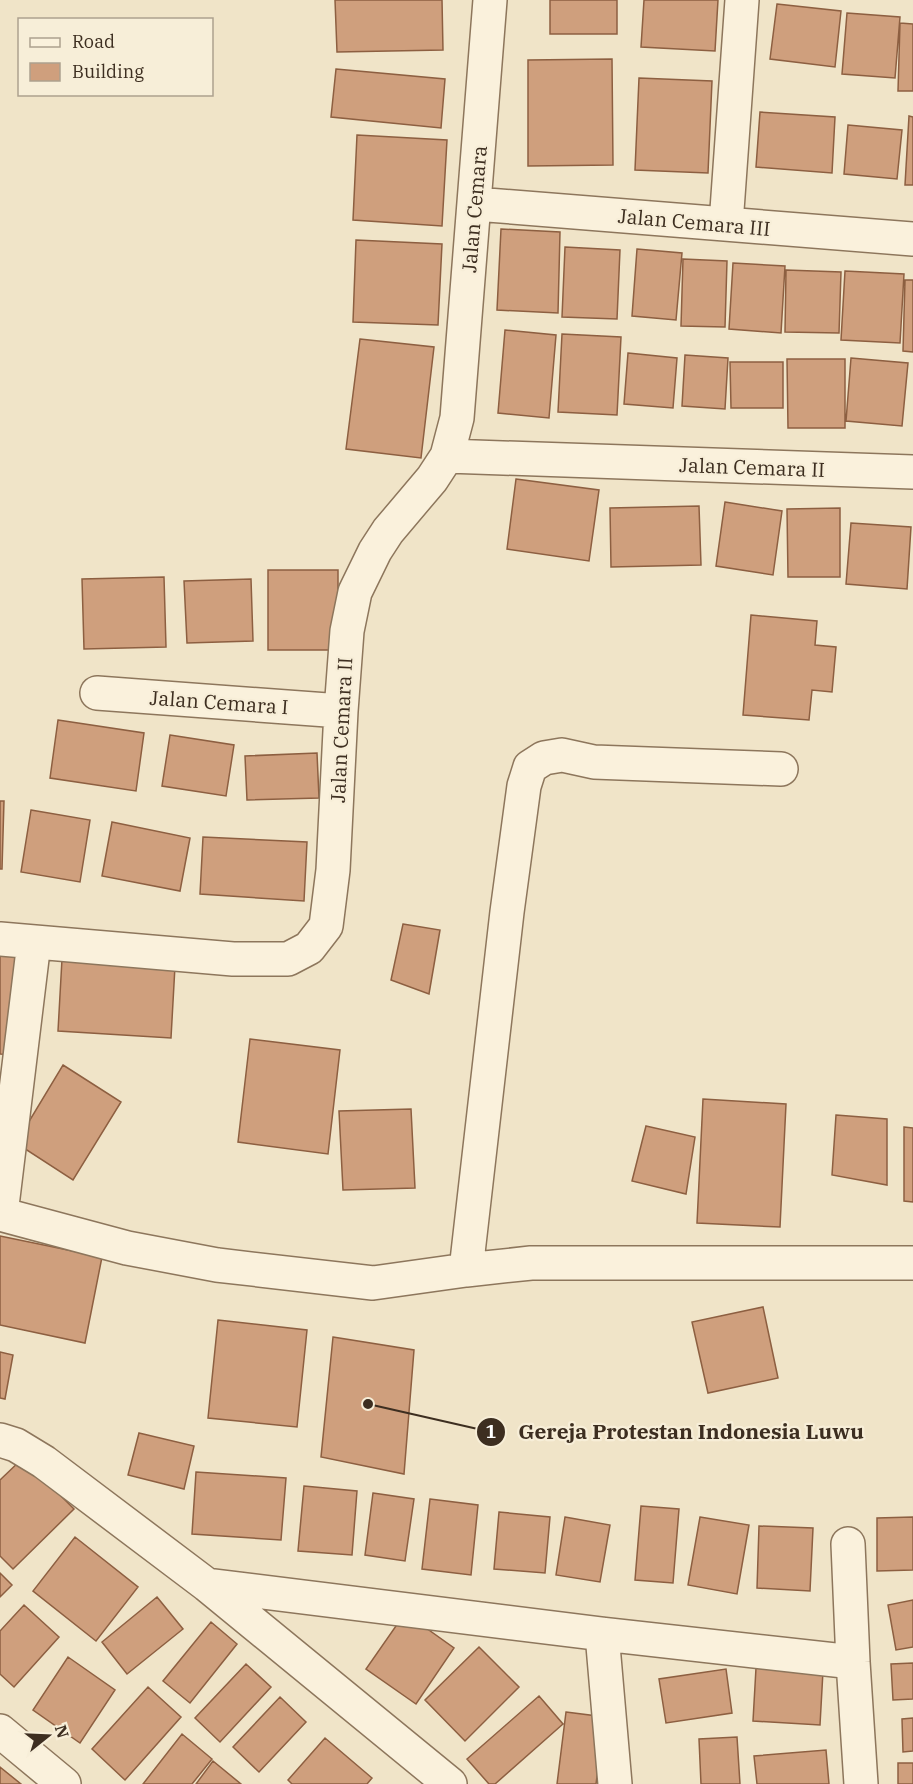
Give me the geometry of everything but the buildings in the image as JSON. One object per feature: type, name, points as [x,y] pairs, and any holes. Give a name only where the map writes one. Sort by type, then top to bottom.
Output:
[{"type":"street","name":"Jalan Cemara","points":[[457,418],[490,0]]},
{"type":"street","points":[[726,224],[742,0]]},
{"type":"street","name":"Jalan Cemara III","points":[[475,204],[913,239]]},
{"type":"street","name":"Jalan Cemara II","points":[[0,939],[233,959],[288,960],[309,948],[326,926],[333,870],[347,631],[355,592],[375,551],[388,531],[432,479],[447,456],[457,418]]},
{"type":"street","name":"Jalan Cemara II","points":[[447,456],[913,472]]},
{"type":"street","name":"Jalan Cemara I","points":[[97,693],[341,711]]},
{"type":"street","points":[[466,1270],[507,912],[524,786],[530,767],[544,758],[562,755],[594,762],[781,769]]},
{"type":"street","points":[[33,942],[0,1214],[127,1248],[217,1265],[373,1283],[531,1263],[913,1263]]},
{"type":"street","points":[[0,1440],[16,1445],[44,1462],[207,1584],[450,1784]]},
{"type":"street","points":[[848,1544],[861,1784]]},
{"type":"street","points":[[207,1584],[602,1634],[853,1662]]},
{"type":"street","points":[[602,1634],[615,1784]]},
{"type":"street","points":[[0,1731],[64,1784]]},
{"type":"place","name":"Gereja Protestan Indonesia Luwu","points":[[368,1404]]}]
